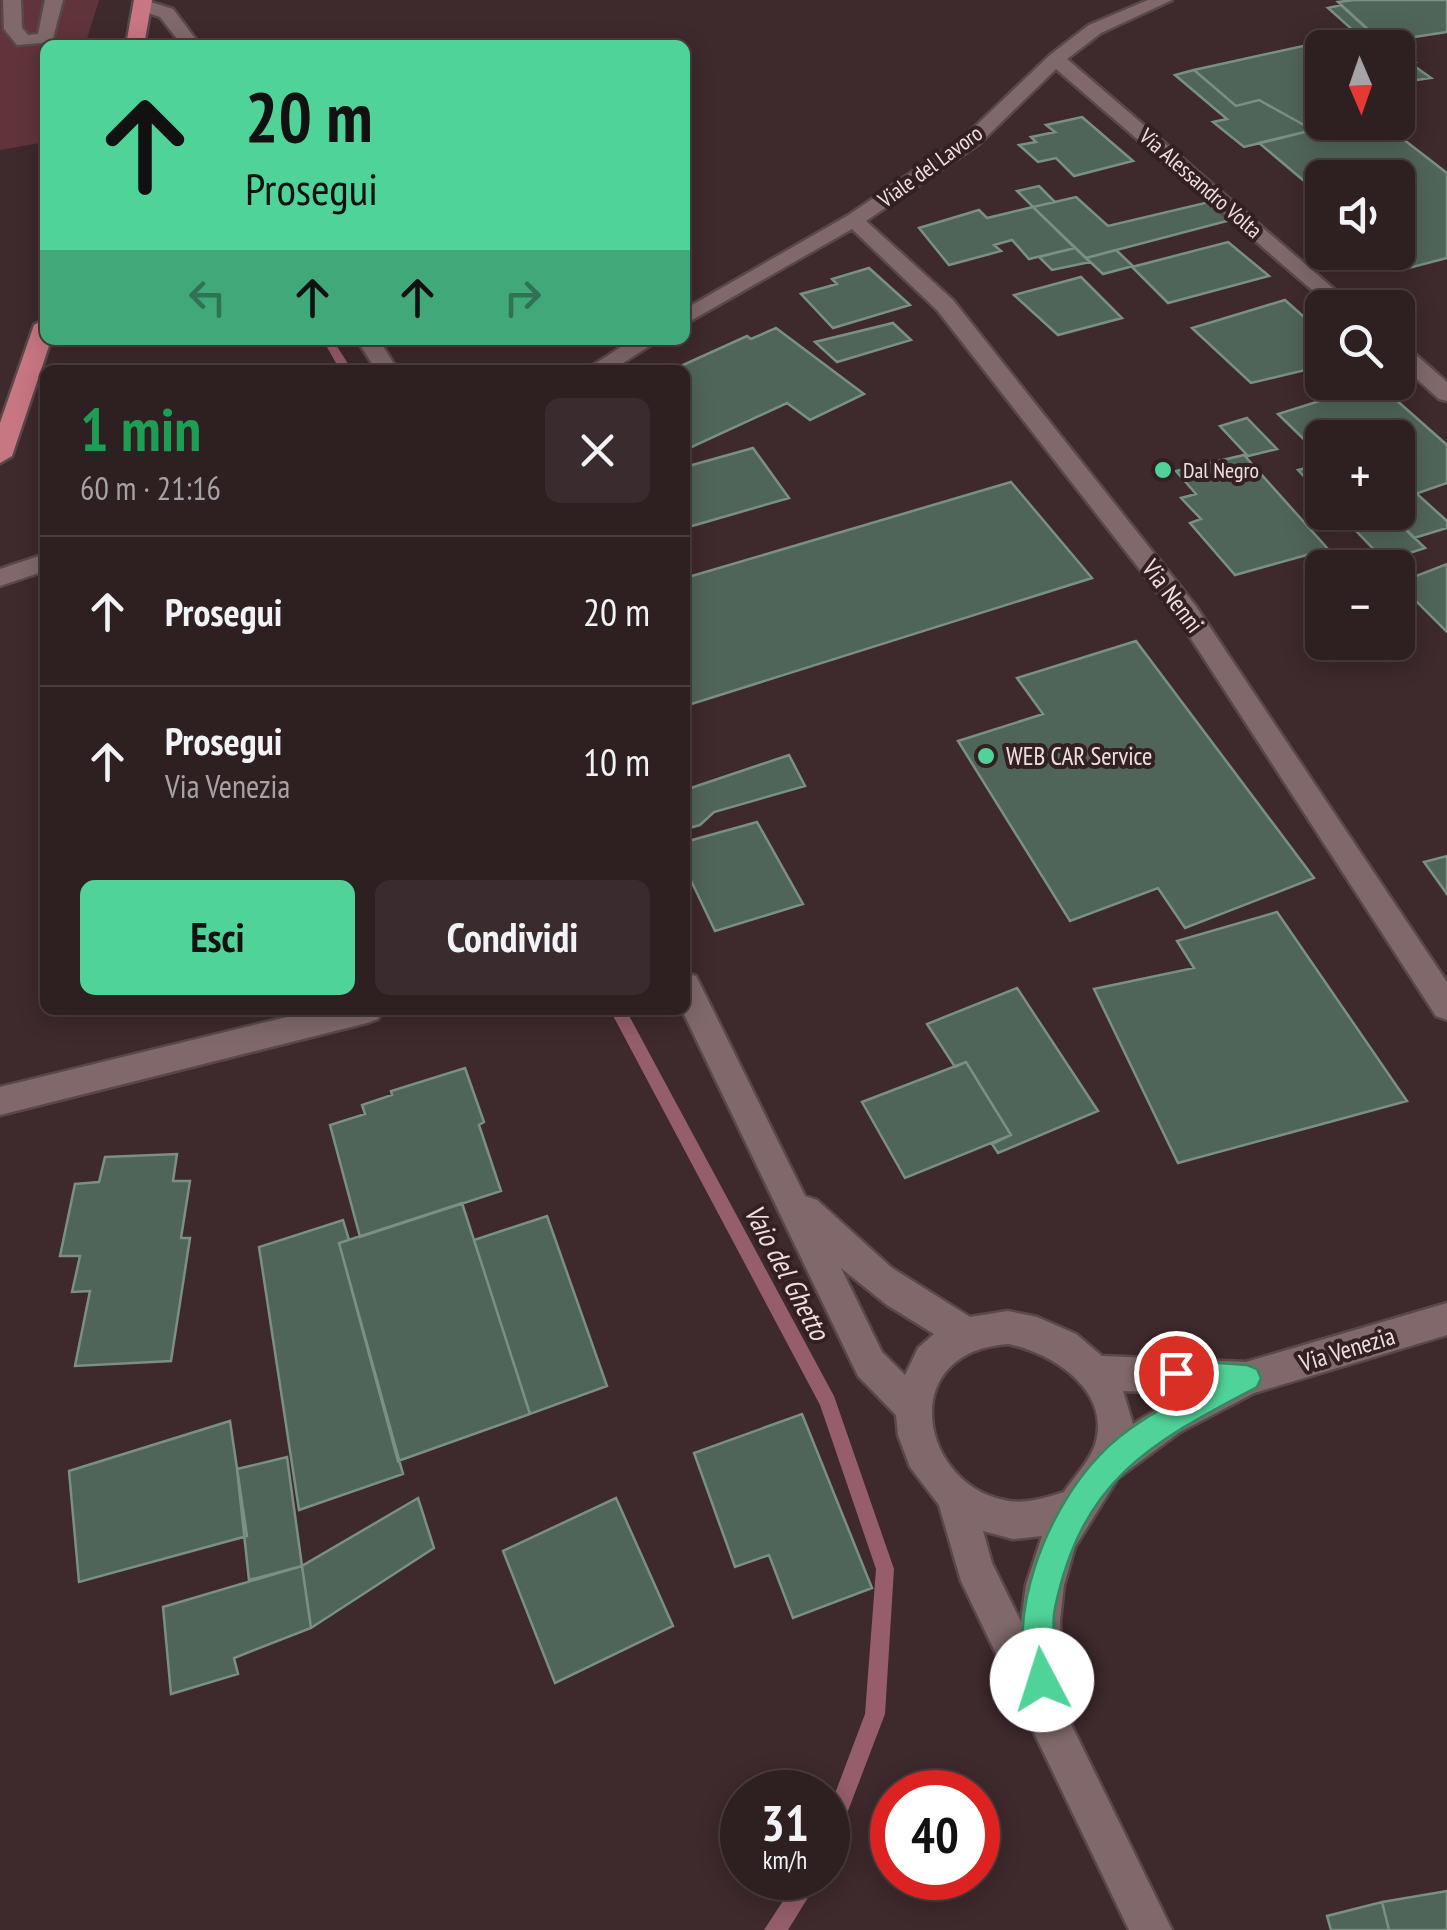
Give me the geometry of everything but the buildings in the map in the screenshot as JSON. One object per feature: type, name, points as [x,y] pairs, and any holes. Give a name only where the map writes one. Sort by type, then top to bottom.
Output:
[{"type":"main road","points":[[136,40],[143,2]]},
{"type":"main road","points":[[0,456],[40,340]]},
{"type":"street","points":[[12,0],[13,29],[23,40],[46,38],[54,0]]},
{"type":"street","name":"Viale del Lavoro","points":[[690,315],[854,220],[972,140],[1056,59],[1095,29],[1163,0]]},
{"type":"street","points":[[143,2],[174,16],[188,40]]},
{"type":"street","name":"Via Alessandro Volta","points":[[1056,59],[1325,290]]},
{"type":"street","name":"Via Nenni","points":[[854,220],[945,305],[1186,611],[1447,1008]]},
{"type":"street","points":[[605,365],[639,345]]},
{"type":"street","points":[[1415,366],[1447,394]]},
{"type":"street","points":[[0,578],[40,564]]},
{"type":"street","points":[[690,995],[870,1364],[913,1408]]},
{"type":"street","points":[[0,1101],[347,1015]]},
{"type":"street","points":[[783,1187],[837,1244],[900,1298],[966,1332]]},
{"type":"street","name":"Via Venezia","points":[[1110,1464],[1167,1420],[1247,1378],[1447,1319]]},
{"type":"street","points":[[1045,1709],[1037,1622],[1050,1562],[1077,1506],[1110,1464],[1114,1416],[1095,1373],[1058,1340],[1012,1326],[966,1332],[929,1360],[913,1408],[922,1456],[956,1498],[974,1568],[1151,1930]]},
{"type":"street","name":"Via Venezia","points":[[1095,1373],[1247,1378]]},
{"type":"street","points":[[956,1498],[1003,1519],[1040,1520],[1077,1506]]},
{"type":"shaded area","points":[[0,0],[99,0],[87,40],[40,40],[40,143],[0,150]]},
{"type":"waterway","name":"Vaio del Ghetto","points":[[331,345],[343,365]]},
{"type":"waterway","name":"Vaio del Ghetto","points":[[621,1015],[828,1402],[885,1569],[875,1714],[850,1780]]},
{"type":"waterway","points":[[775,1930],[795,1900]]},
{"type":"place","name":"Dal Negro","points":[[1163,470]]},
{"type":"place","name":"WEB CAR Service","points":[[986,756]]},
{"type":"route","points":[[1042,1680],[1037,1622],[1050,1562],[1077,1506],[1110,1464],[1167,1420],[1247,1378],[1176,1373]]}]
